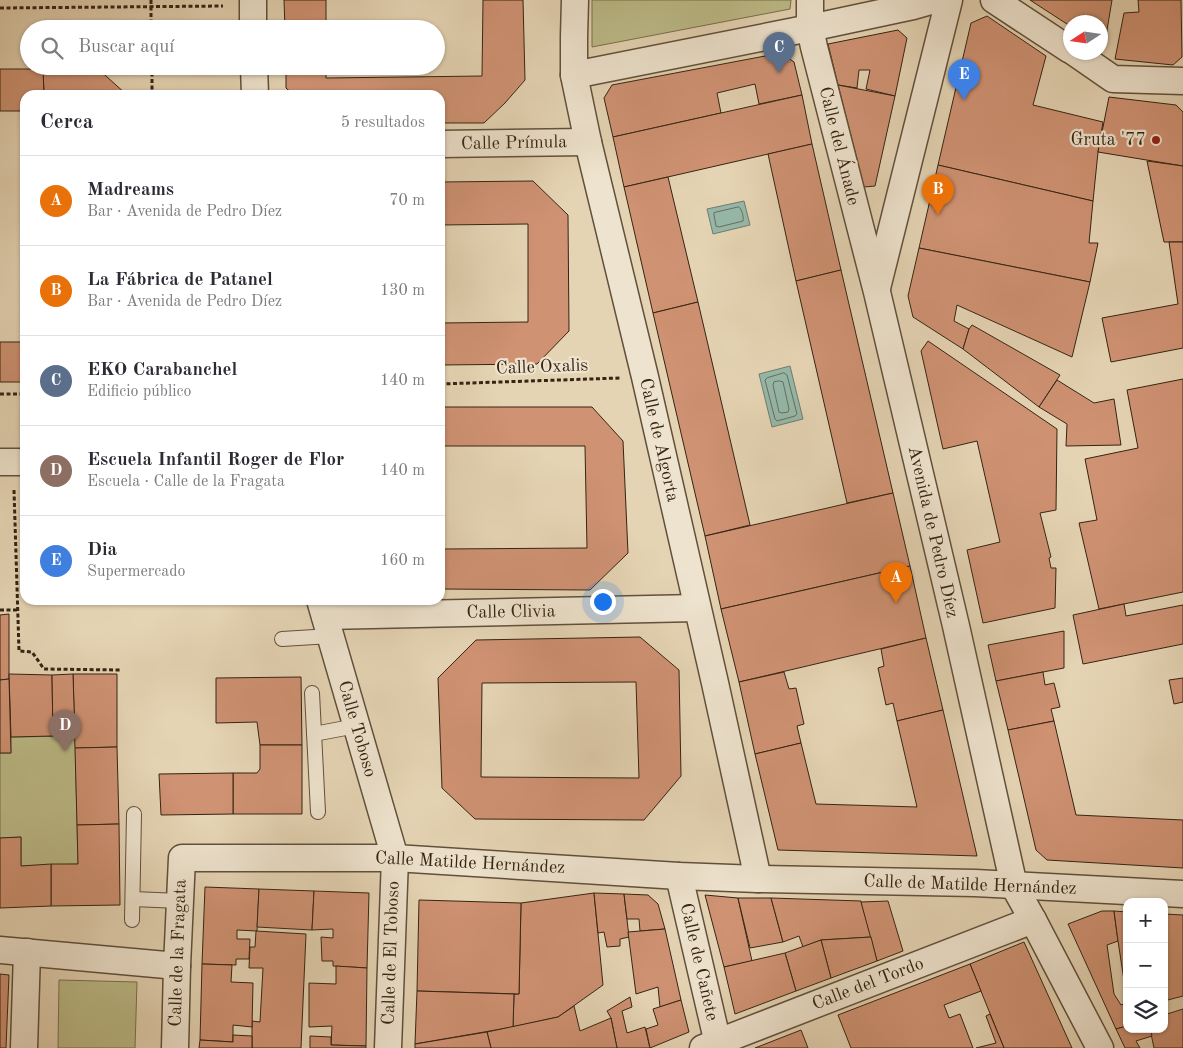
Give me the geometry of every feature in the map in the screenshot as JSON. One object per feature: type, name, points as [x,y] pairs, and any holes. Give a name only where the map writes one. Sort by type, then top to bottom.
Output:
[{"type":"street","points":[[252,0],[253,20]]},
{"type":"street","name":"Calle de Algorta","points":[[575,0],[574,74],[588,142],[645,377],[758,879]]},
{"type":"street","name":"Calle del Ánade","points":[[810,0],[810,28],[877,292]]},
{"type":"street","points":[[574,74],[810,28],[934,0]]},
{"type":"street","name":"Avenida de Pedro Díez","points":[[950,0],[877,292],[956,626],[1014,886],[1100,1048]]},
{"type":"street","points":[[994,0],[1063,45]]},
{"type":"street","points":[[1086,60],[1114,79],[1183,81]]},
{"type":"street","points":[[254,75],[255,90]]},
{"type":"street","name":"Calle Prímula","points":[[445,144],[588,142]]},
{"type":"street","points":[[0,462],[20,462]]},
{"type":"street","name":"Calle Clivia","points":[[325,617],[698,608]]},
{"type":"street","name":"Calle Toboso","points":[[325,617],[395,858]]},
{"type":"street","name":"Calle Matilde Hernández","points":[[182,858],[395,858],[679,876],[758,879]]},
{"type":"street","name":"Calle de la Fragata","points":[[175,1048],[182,858]]},
{"type":"street","name":"Calle de El Toboso","points":[[388,1048],[395,858]]},
{"type":"street","name":"Calle de Cañete","points":[[679,876],[713,1046]]},
{"type":"street","name":"Calle de Matilde Hernández","points":[[758,879],[975,883],[1183,894]]},
{"type":"street","name":"Calle del Tordo","points":[[713,1046],[1033,920]]},
{"type":"street","points":[[0,950],[177,966]]},
{"type":"street","points":[[24,1048],[27,952]]},
{"type":"lane","points":[[282,639],[325,617]]},
{"type":"lane","points":[[312,694],[318,812]]},
{"type":"lane","points":[[314,734],[356,726]]},
{"type":"lane","points":[[132,920],[134,814]]},
{"type":"lane","points":[[132,899],[180,901]]},
{"type":"path","points":[[151,0],[151,20]]},
{"type":"path","points":[[0,8],[223,6]]},
{"type":"path","points":[[152,75],[152,90]]},
{"type":"path","name":"Calle Oxalis","points":[[445,384],[645,377]]},
{"type":"path","points":[[0,394],[20,394]]},
{"type":"path","points":[[14,490],[19,651],[32,652],[44,669],[122,670]]},
{"type":"path","points":[[0,610],[17,610]]},
{"type":"shaded area","points":[[592,0],[791,0],[790,9],[592,47]]},
{"type":"shaded area","points":[[75,736],[78,864],[21,866],[21,837],[0,838],[0,753],[11,753],[11,737]]},
{"type":"shaded area","points":[[59,980],[137,982],[135,1048],[58,1048]]},
{"type":"water","points":[[744,201],[750,225],[713,234],[707,209]]},
{"type":"water","points":[[790,366],[803,419],[772,427],[759,374]]},
{"type":"building","points":[[284,0],[326,0],[326,20],[285,20]]},
{"type":"building","points":[[483,0],[523,0],[525,80],[484,123],[445,123],[445,90],[288,90],[286,88],[286,75],[326,75],[326,78],[482,76]]},
{"type":"building","points":[[1030,0],[1112,0],[1108,24],[1108,15],[1063,15],[1063,21]]},
{"type":"building","points":[[1138,0],[1181,0],[1182,57],[1173,65],[1115,59],[1124,13],[1139,12]]},
{"type":"building","points":[[987,16],[1046,56],[1033,105],[1103,122],[1093,201],[938,165],[971,23]]},
{"type":"building","points":[[898,30],[907,38],[895,96],[866,89],[870,70],[859,70],[857,88],[838,85],[828,44]]},
{"type":"building","points":[[781,53],[794,62],[802,95],[759,104],[755,84],[717,93],[721,113],[613,137],[604,98],[612,85]]},
{"type":"building","points":[[0,69],[20,69],[20,75],[43,75],[44,90],[20,90],[20,111],[0,111]]},
{"type":"building","points":[[43,75],[105,75],[121,90],[44,90]]},
{"type":"building","points":[[838,85],[895,96],[875,186],[864,187]]},
{"type":"building","points":[[802,95],[812,144],[624,187],[613,137]]},
{"type":"building","points":[[1109,97],[1176,105],[1183,112],[1183,166],[1098,152]]},
{"type":"building","points":[[812,144],[841,270],[796,281],[768,154]]},
{"type":"building","points":[[1147,161],[1183,166],[1183,242],[1164,242]]},
{"type":"building","points":[[938,165],[1093,201],[1089,243],[1098,243],[1090,282],[919,248]]},
{"type":"building","points":[[668,177],[698,302],[653,313],[624,187]]},
{"type":"building","points":[[533,181],[568,215],[569,331],[537,364],[445,365],[445,323],[528,322],[528,224],[445,225],[445,182]]},
{"type":"building","points":[[1169,242],[1183,242],[1183,348],[1111,362],[1102,318],[1178,304]]},
{"type":"building","points":[[919,248],[1090,282],[1072,357],[957,305],[954,321],[969,329],[963,349],[913,317],[908,296]]},
{"type":"building","points":[[841,270],[893,493],[847,503],[796,281]]},
{"type":"building","points":[[698,302],[750,525],[705,536],[653,313]]},
{"type":"building","points":[[972,325],[1060,375],[1039,407],[963,349]]},
{"type":"building","points":[[928,341],[1057,429],[1056,510],[1040,513],[1051,557],[1049,558],[1051,568],[1056,568],[1055,608],[983,623],[967,550],[1000,542],[977,441],[943,449],[921,351]]},
{"type":"building","points":[[0,342],[20,342],[20,382],[0,382]]},
{"type":"building","points":[[1183,379],[1183,592],[1099,609],[1079,523],[1097,520],[1085,459],[1138,448],[1127,390]]},
{"type":"building","points":[[1057,380],[1094,403],[1114,399],[1121,445],[1066,446],[1067,424],[1039,407]]},
{"type":"building","points":[[445,407],[592,407],[623,441],[628,553],[590,590],[445,589],[445,549],[587,548],[585,446],[445,446]]},
{"type":"building","points":[[893,493],[910,566],[721,609],[705,536]]},
{"type":"building","points":[[910,566],[926,638],[739,682],[721,609]]},
{"type":"building","points":[[1124,604],[1126,616],[1183,605],[1183,644],[1083,664],[1073,615]]},
{"type":"building","points":[[9,614],[9,679],[0,680],[0,615]]},
{"type":"building","points":[[1064,631],[1064,668],[996,681],[988,645]]},
{"type":"building","points":[[640,637],[679,670],[681,776],[644,820],[475,819],[442,788],[438,678],[476,640]],"holes":[[[636,682],[639,778],[481,777],[482,683]]]},
{"type":"building","points":[[926,638],[943,710],[897,721],[893,703],[886,705],[878,668],[884,666],[881,649]]},
{"type":"building","points":[[784,672],[789,689],[796,688],[804,724],[797,726],[801,743],[755,754],[739,682]]},
{"type":"building","points":[[1043,672],[1045,685],[1054,683],[1060,707],[1051,709],[1054,721],[1008,730],[996,681]]},
{"type":"building","points":[[9,674],[52,675],[53,736],[11,737]]},
{"type":"building","points":[[73,674],[117,674],[117,747],[75,748]]},
{"type":"building","points":[[73,674],[75,736],[53,736],[52,675]]},
{"type":"building","points":[[301,677],[302,745],[260,745],[257,722],[216,723],[216,678]]},
{"type":"building","points":[[1183,678],[1183,702],[1174,704],[1169,680]]},
{"type":"building","points":[[9,679],[11,753],[0,753],[0,680]]},
{"type":"building","points":[[943,710],[977,856],[778,850],[755,754],[801,743],[816,804],[917,807],[897,721]]},
{"type":"building","points":[[1054,721],[1076,815],[1183,820],[1183,868],[1047,860],[1036,850],[1008,730]]},
{"type":"building","points":[[260,745],[302,745],[302,814],[233,814],[233,773],[257,773],[260,769]]},
{"type":"building","points":[[117,747],[119,824],[77,825],[75,748]]},
{"type":"building","points":[[233,773],[233,814],[161,815],[159,774]]},
{"type":"building","points":[[119,824],[120,905],[51,906],[51,864],[78,864],[77,825]]},
{"type":"building","points":[[21,837],[21,866],[51,864],[51,906],[0,908],[0,838]]},
{"type":"building","points":[[205,887],[259,889],[257,931],[237,930],[237,939],[250,939],[249,959],[236,959],[236,965],[202,964]]},
{"type":"building","points":[[259,889],[314,891],[312,930],[257,927]]},
{"type":"building","points":[[314,891],[369,893],[367,968],[333,966],[333,961],[322,961],[321,937],[333,938],[333,929],[312,930]]},
{"type":"building","points":[[594,893],[603,985],[558,1017],[513,1027],[514,994],[519,994],[521,903]]},
{"type":"building","points":[[594,893],[624,894],[629,937],[620,939],[620,946],[607,947],[604,932],[598,933]]},
{"type":"building","points":[[624,894],[648,895],[658,904],[665,929],[640,931],[639,919],[627,919]]},
{"type":"building","points":[[705,895],[738,898],[752,961],[724,967]]},
{"type":"building","points":[[738,898],[771,898],[783,942],[750,948]]},
{"type":"building","points":[[771,898],[861,901],[871,937],[821,940],[803,947],[799,936],[783,942]]},
{"type":"building","points":[[419,900],[521,903],[519,994],[417,991]]},
{"type":"building","points":[[888,901],[903,951],[877,961],[861,902]]},
{"type":"building","points":[[1102,911],[1114,911],[1118,941],[1107,945],[1114,994],[1121,1005],[1123,1004],[1123,1027],[1116,1029],[1068,924]]},
{"type":"building","points":[[1114,911],[1123,912],[1123,974]]},
{"type":"building","points":[[1168,914],[1183,915],[1183,996],[1168,1000]]},
{"type":"building","points":[[665,929],[681,1000],[660,1007],[658,987],[636,994],[628,932]]},
{"type":"building","points":[[256,931],[306,934],[301,1048],[252,1048],[252,1021],[260,1022],[263,968],[249,968],[250,947],[255,947]]},
{"type":"building","points":[[871,937],[877,961],[831,978],[821,940]]},
{"type":"building","points":[[821,940],[831,978],[796,991],[785,953]]},
{"type":"building","points":[[1024,942],[1072,1048],[1004,1048],[970,964]]},
{"type":"building","points":[[785,953],[796,991],[735,1014],[724,967]]},
{"type":"building","points":[[202,964],[232,965],[231,982],[253,983],[252,1027],[233,1025],[233,1042],[200,1040]]},
{"type":"building","points":[[970,964],[981,991],[944,1005],[949,1018],[960,1014],[973,1048],[851,1048],[838,1015]]},
{"type":"building","points":[[336,966],[367,968],[366,1046],[331,1045],[332,1026],[309,1027],[309,983],[336,984]]},
{"type":"building","points":[[0,974],[9,975],[6,1048],[0,1048]]},
{"type":"building","points":[[417,991],[514,994],[513,1027],[415,1044]]},
{"type":"building","points":[[630,997],[632,1007],[622,1011],[627,1033],[645,1027],[650,1048],[617,1048],[611,1018],[607,1011]]},
{"type":"building","points":[[681,1000],[689,1032],[650,1048],[646,1029],[658,1025],[653,1009]]},
{"type":"building","points":[[574,1006],[580,1031],[611,1018],[617,1048],[491,1048],[487,1032],[558,1017]]},
{"type":"building","points":[[1183,1009],[1183,1048],[1154,1048],[1151,1033],[1168,1033],[1168,1014]]},
{"type":"building","points":[[990,1014],[1004,1048],[976,1048],[996,1043],[986,1016]]},
{"type":"building","points":[[1123,1027],[1123,1033],[1151,1033],[1152,1036],[1136,1041],[1140,1048],[1125,1048],[1116,1029]]},
{"type":"building","points":[[801,1030],[808,1048],[755,1048]]},
{"type":"building","points":[[487,1032],[491,1048],[415,1048],[415,1044]]},
{"type":"building","points":[[233,1035],[252,1036],[252,1048],[199,1048],[200,1040],[233,1042]]},
{"type":"building","points":[[310,1036],[331,1037],[331,1045],[366,1046],[366,1048],[310,1048]]},
{"type":"place","name":"EKO Carabanchel","points":[[779,73]]},
{"type":"place","name":"Dia","points":[[964,100]]},
{"type":"place","name":"Gruta '77","points":[[1156,140]]},
{"type":"place","name":"La Fábrica de Patanel","points":[[938,215]]},
{"type":"place","name":"Madreams","points":[[896,603]]},
{"type":"place","name":"Escuela Infantil Roger de Flor","points":[[65,751]]}]
